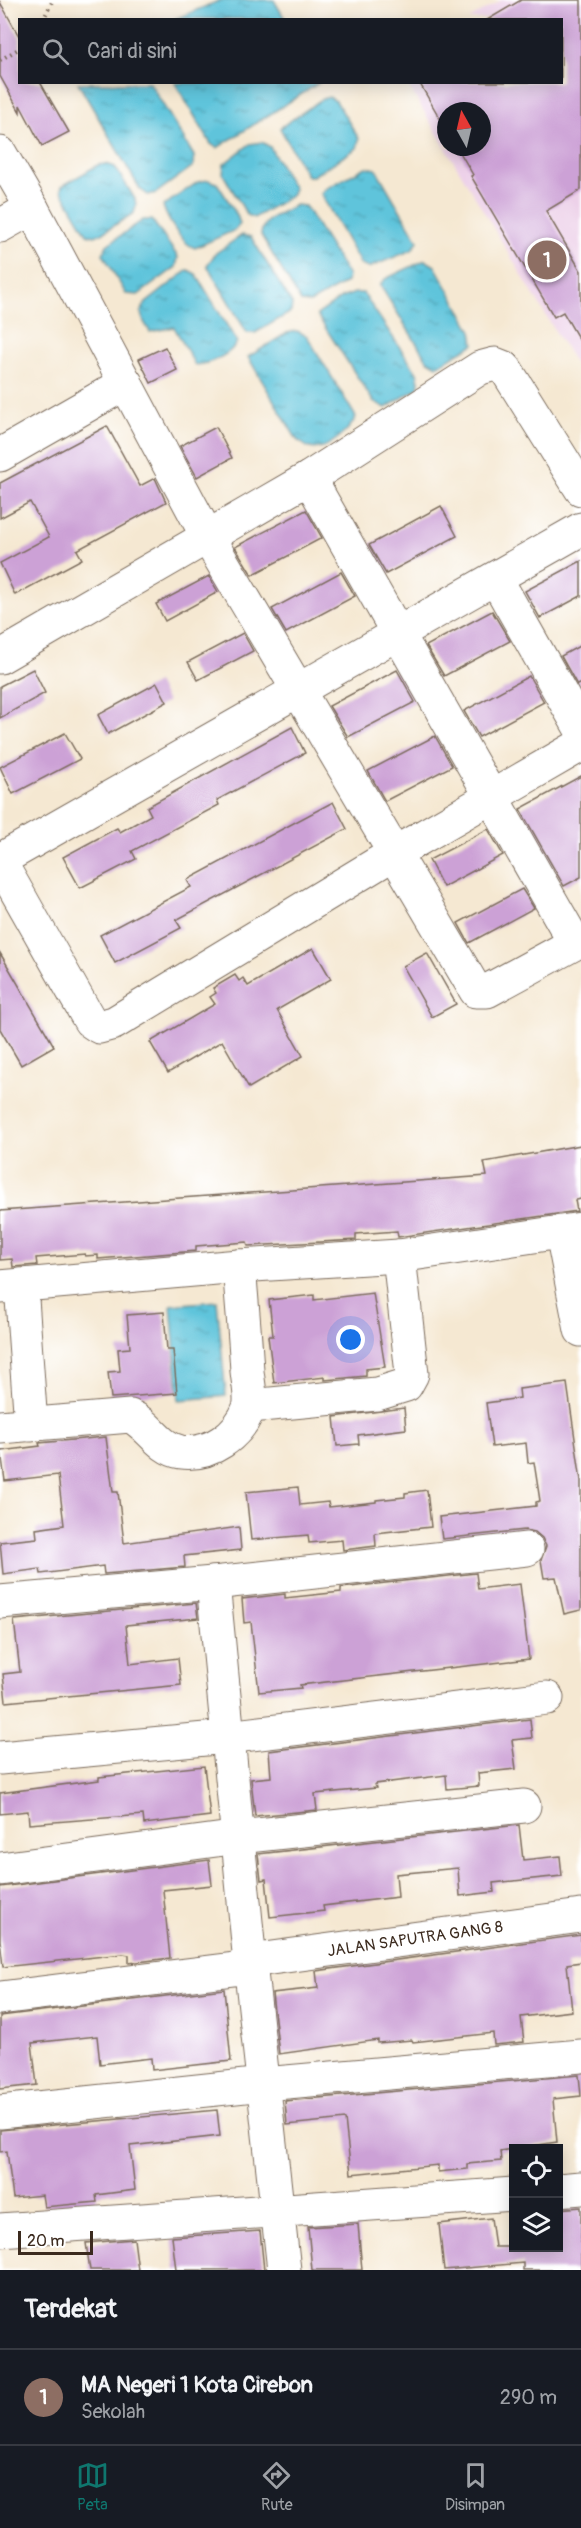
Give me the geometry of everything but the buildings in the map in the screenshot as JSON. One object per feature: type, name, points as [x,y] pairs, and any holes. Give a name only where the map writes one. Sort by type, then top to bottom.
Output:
[{"type":"street","points":[[0,153],[32,208],[207,536],[476,991],[487,991],[578,942],[309,478]]},
{"type":"street","points":[[0,226],[32,208]]},
{"type":"street","points":[[0,657],[309,478],[480,368],[495,364],[505,368],[581,489]]},
{"type":"street","points":[[0,455],[126,383]]},
{"type":"street","points":[[581,529],[0,861],[90,1021],[99,1027],[114,1023],[393,854],[581,745]]},
{"type":"street","points":[[496,579],[581,729]]},
{"type":"street","points":[[239,1266],[250,1406],[235,1430],[224,1441],[195,1452],[179,1452],[154,1437],[143,1424],[130,1416],[16,1426],[10,1286],[239,1266],[399,1256],[571,1231],[581,1330]]},
{"type":"street","points":[[250,1406],[377,1394],[406,1385],[412,1374],[399,1256]]},
{"type":"street","points":[[0,1602],[213,1583],[527,1549]]},
{"type":"street","points":[[213,1583],[250,1964],[284,2270]]},
{"type":"street","points":[[0,1758],[227,1737],[547,1698]]},
{"type":"street","points":[[0,1869],[239,1838],[524,1806]]},
{"type":"street","name":"JALAN SAPUTRA GANG 8","points":[[0,1998],[234,1969],[264,1959],[581,1916]]},
{"type":"street","points":[[0,2112],[264,2084],[581,2056]]},
{"type":"street","points":[[563,2190],[581,2188]]},
{"type":"street","points":[[0,2230],[509,2194]]},
{"type":"path","points":[[44,18],[54,0]]},
{"type":"path","points":[[0,60],[18,49]]},
{"type":"shaded area","points":[[502,0],[581,0],[581,374],[451,156],[491,156],[491,102],[437,102],[437,133],[408,84],[563,84],[563,18],[471,18]]},
{"type":"water","points":[[221,0],[274,0],[284,18],[177,18]]},
{"type":"water","points":[[79,84],[151,84],[194,156],[193,166],[156,193],[148,195],[140,189]]},
{"type":"water","points":[[176,84],[317,84],[217,148],[211,144]]},
{"type":"water","points":[[329,97],[336,101],[359,139],[357,148],[313,176],[307,176],[280,128],[322,99]]},
{"type":"water","points":[[262,142],[270,147],[294,189],[291,196],[254,218],[247,215],[223,174],[224,164],[250,144]]},
{"type":"water","points":[[106,164],[115,167],[135,199],[136,206],[134,213],[95,236],[87,234],[61,190],[62,186],[98,165]]},
{"type":"water","points":[[366,167],[376,169],[418,241],[412,250],[368,268],[361,265],[321,194],[325,189]]},
{"type":"water","points":[[208,180],[217,183],[240,224],[235,230],[195,248],[185,242],[163,206],[198,182]]},
{"type":"water","points":[[296,205],[305,206],[348,275],[347,282],[310,303],[301,302],[261,235],[262,229],[269,220]]},
{"type":"water","points":[[143,220],[152,220],[178,257],[176,267],[138,295],[126,294],[103,254],[107,245]]},
{"type":"water","points":[[242,235],[251,237],[292,304],[291,312],[255,333],[247,333],[207,265],[216,253]]},
{"type":"water","points":[[425,260],[435,266],[472,331],[474,344],[437,366],[427,360],[380,285],[385,279]]},
{"type":"water","points":[[188,270],[196,274],[237,342],[230,351],[219,358],[195,365],[174,327],[150,332],[141,311],[146,303]]},
{"type":"water","points":[[363,293],[417,373],[418,388],[386,408],[373,401],[317,315],[341,298]]},
{"type":"water","points":[[297,331],[307,336],[356,417],[348,428],[330,444],[316,449],[297,440],[248,357],[287,333]]},
{"type":"water","points":[[217,1301],[226,1396],[179,1400],[171,1305]]},
{"type":"place","name":"MA Negeri 1 Kota Cirebon","points":[[547,260]]}]
